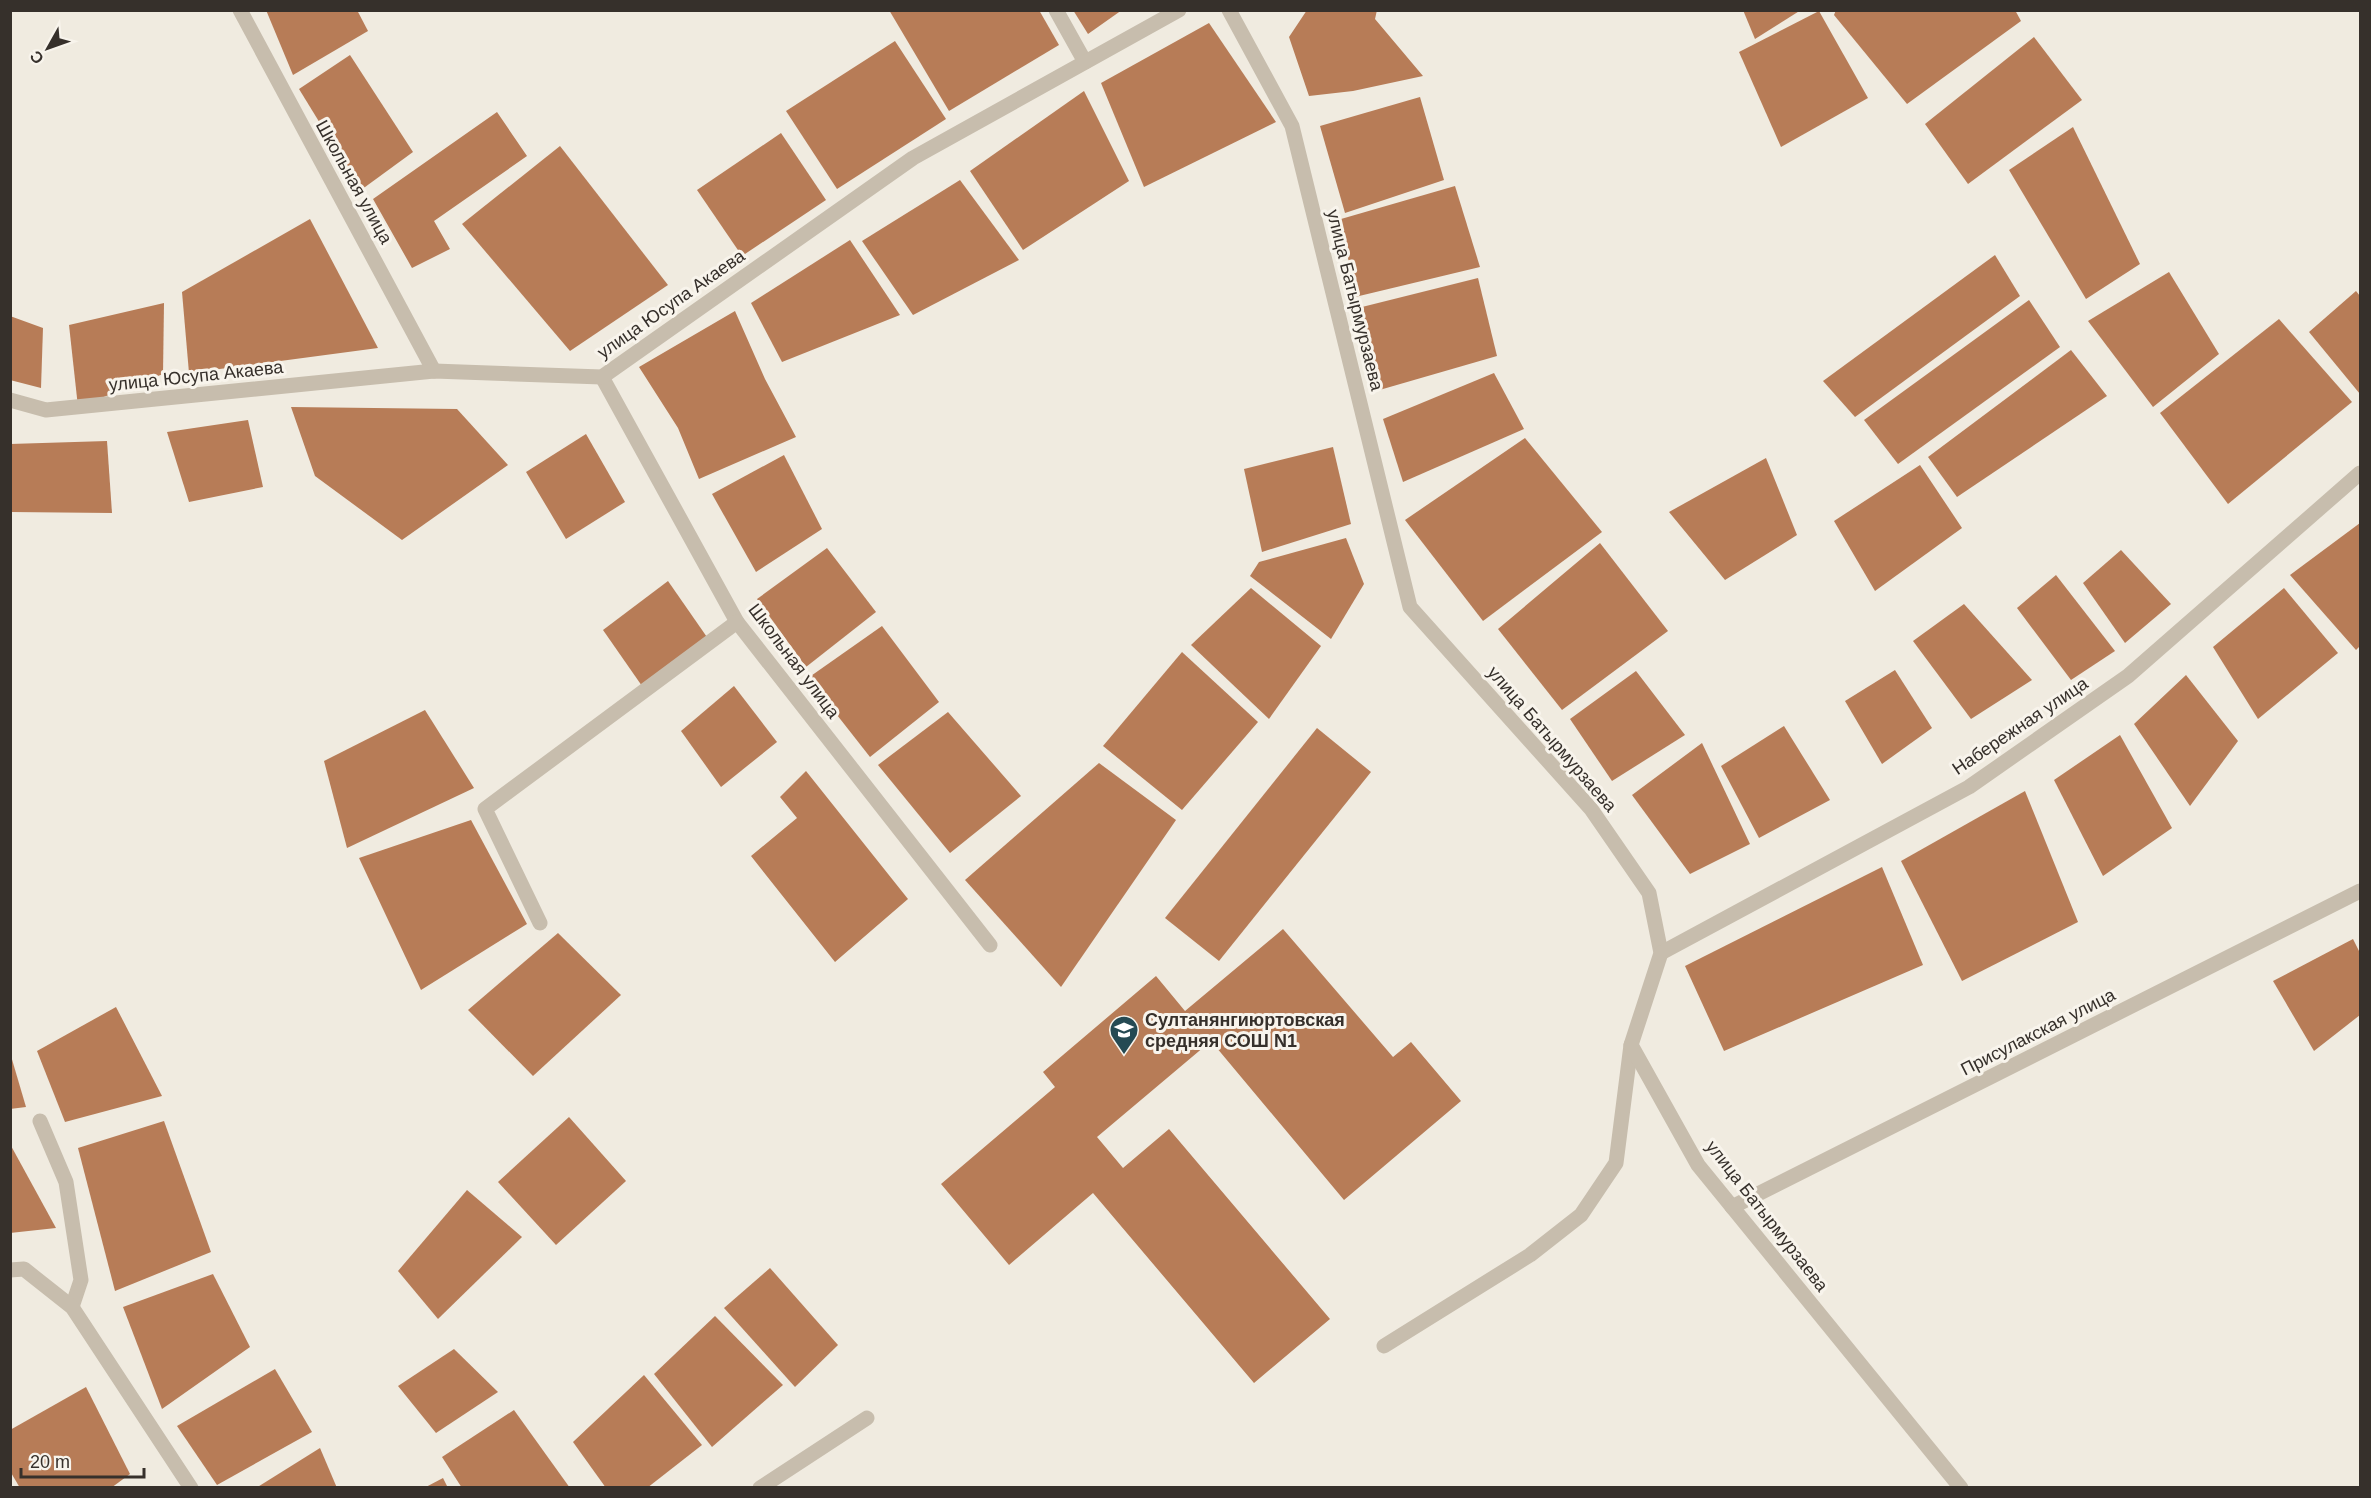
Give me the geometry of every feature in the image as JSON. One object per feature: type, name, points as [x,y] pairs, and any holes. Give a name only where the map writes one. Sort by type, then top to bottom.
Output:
[{"type":"street","name":"Школьная улица","points":[[240,10],[434,371]]},
{"type":"street","points":[[1056,10],[1085,62]]},
{"type":"street","name":"улица Юсупа Акаева","points":[[10,400],[46,410],[434,371],[602,377],[913,158],[1179,10]]},
{"type":"street","name":"улица Батырмурзаева","points":[[1228,10],[1292,126],[1410,607],[1591,809],[1649,893],[1661,953],[1631,1045],[1698,1164],[1961,1488]]},
{"type":"street","name":"Школьная улица","points":[[602,377],[737,622],[990,945]]},
{"type":"street","name":"Набережная улица","points":[[1661,953],[1969,787],[2128,676],[2361,473]]},
{"type":"street","points":[[540,923],[485,809],[737,622]]},
{"type":"street","name":"Присулакская улица","points":[[1732,1207],[2361,891]]},
{"type":"street","points":[[1384,1347],[1530,1255],[1581,1215],[1616,1163],[1631,1045]]},
{"type":"street","points":[[40,1121],[66,1182],[81,1280],[72,1307]]},
{"type":"street","points":[[10,1270],[24,1269],[72,1307],[191,1488]]},
{"type":"street","points":[[760,1488],[867,1418]]},
{"type":"building","points":[[266,10],[357,10],[368,31],[293,75]]},
{"type":"building","points":[[889,10],[1039,10],[1059,45],[949,111]]},
{"type":"building","points":[[1073,10],[1122,10],[1088,34]]},
{"type":"building","points":[[1307,10],[1377,10],[1375,19],[1423,76],[1353,91],[1309,96],[1289,37]]},
{"type":"building","points":[[1743,10],[1801,10],[1755,39]]},
{"type":"building","points":[[1836,10],[2015,10],[2021,21],[1907,104],[1834,15]]},
{"type":"building","points":[[1819,11],[1868,98],[1781,147],[1739,52]]},
{"type":"building","points":[[1209,23],[1276,122],[1144,187],[1101,83]]},
{"type":"building","points":[[2034,37],[2082,100],[1968,184],[1925,124]]},
{"type":"building","points":[[895,41],[946,119],[837,189],[786,111]]},
{"type":"building","points":[[350,55],[413,152],[361,190],[299,89]]},
{"type":"building","points":[[1084,91],[1129,181],[1023,250],[970,171]]},
{"type":"building","points":[[1420,97],[1444,180],[1345,213],[1320,126]]},
{"type":"building","points":[[497,112],[527,156],[434,221],[450,249],[412,268],[373,199]]},
{"type":"building","points":[[2073,127],[2140,264],[2086,299],[2009,170]]},
{"type":"building","points":[[781,133],[826,200],[742,256],[697,190]]},
{"type":"building","points":[[560,146],[668,285],[570,351],[462,224]]},
{"type":"building","points":[[960,180],[1019,260],[913,315],[862,241]]},
{"type":"building","points":[[1455,186],[1480,267],[1355,297],[1341,219]]},
{"type":"building","points":[[310,219],[378,348],[189,373],[182,292]]},
{"type":"building","points":[[850,240],[900,315],[782,362],[751,303]]},
{"type":"building","points":[[1995,255],[2020,296],[1855,417],[1823,381]]},
{"type":"building","points":[[2169,272],[2219,354],[2153,407],[2088,321]]},
{"type":"building","points":[[1478,278],[1497,356],[1376,391],[1362,307]]},
{"type":"building","points":[[2356,291],[2360,296],[2360,394],[2309,332]]},
{"type":"building","points":[[2029,300],[2060,347],[1898,464],[1864,420]]},
{"type":"building","points":[[164,303],[163,374],[78,407],[69,325]]},
{"type":"building","points":[[735,311],[765,379],[796,437],[699,479],[678,428],[639,367]]},
{"type":"building","points":[[10,316],[43,328],[41,388],[10,380]]},
{"type":"building","points":[[2279,319],[2352,402],[2228,504],[2160,413]]},
{"type":"building","points":[[2071,350],[2107,396],[1957,497],[1928,457]]},
{"type":"building","points":[[1494,373],[1524,429],[1403,482],[1383,419]]},
{"type":"building","points":[[291,407],[457,409],[508,465],[402,540],[315,476]]},
{"type":"building","points":[[248,420],[263,487],[189,502],[167,432]]},
{"type":"building","points":[[586,434],[625,502],[566,539],[526,472]]},
{"type":"building","points":[[1525,438],[1602,532],[1483,621],[1405,520]]},
{"type":"building","points":[[107,441],[112,513],[10,512],[10,444]]},
{"type":"building","points":[[1333,447],[1351,524],[1262,552],[1244,469]]},
{"type":"building","points":[[784,455],[822,529],[756,572],[712,494]]},
{"type":"building","points":[[1766,458],[1797,535],[1725,580],[1669,512]]},
{"type":"building","points":[[1920,465],[1962,528],[1875,591],[1834,521]]},
{"type":"building","points":[[2360,523],[2360,646],[2356,650],[2290,575]]},
{"type":"building","points":[[1346,538],[1364,584],[1331,639],[1250,576],[1259,562]]},
{"type":"building","points":[[1600,543],[1668,631],[1562,710],[1498,629]]},
{"type":"building","points":[[827,548],[876,612],[806,667],[757,599]]},
{"type":"building","points":[[2121,550],[2171,604],[2125,643],[2083,583]]},
{"type":"building","points":[[2056,575],[2115,651],[2071,680],[2017,608]]},
{"type":"building","points":[[668,581],[709,640],[642,686],[603,630]]},
{"type":"building","points":[[1251,588],[1321,646],[1269,719],[1191,645]]},
{"type":"building","points":[[2284,588],[2338,653],[2258,719],[2213,647]]},
{"type":"building","points":[[1964,604],[2032,680],[1971,719],[1913,641]]},
{"type":"building","points":[[882,626],[939,702],[870,757],[808,678]]},
{"type":"building","points":[[1182,652],[1258,722],[1182,810],[1103,746]]},
{"type":"building","points":[[1895,670],[1932,728],[1882,764],[1845,701]]},
{"type":"building","points":[[1636,671],[1685,735],[1612,781],[1570,719]]},
{"type":"building","points":[[2186,675],[2238,741],[2190,806],[2134,724]]},
{"type":"building","points":[[734,686],[777,742],[721,787],[681,731]]},
{"type":"building","points":[[425,710],[474,788],[347,848],[324,761]]},
{"type":"building","points":[[948,712],[1021,796],[950,853],[878,765]]},
{"type":"building","points":[[1784,726],[1830,800],[1759,838],[1721,766]]},
{"type":"building","points":[[1317,728],[1371,772],[1219,961],[1165,918]]},
{"type":"building","points":[[2120,735],[2172,828],[2103,876],[2054,780]]},
{"type":"building","points":[[1702,743],[1750,844],[1690,874],[1632,795]]},
{"type":"building","points":[[1099,763],[1176,820],[1061,987],[965,880]]},
{"type":"building","points":[[806,771],[908,899],[835,962],[751,856],[797,818],[780,797]]},
{"type":"building","points":[[2025,791],[2078,922],[1962,981],[1901,861]]},
{"type":"building","points":[[471,820],[527,924],[421,990],[359,858]]},
{"type":"building","points":[[1882,867],[1923,965],[1724,1051],[1685,966]]},
{"type":"building","points":[[1283,929],[1393,1057],[1411,1042],[1461,1101],[1344,1200],[1211,1041],[1097,1137],[1123,1168],[1169,1129],[1330,1319],[1254,1383],[1093,1193],[1009,1265],[941,1184],[1055,1087],[1043,1072],[1156,976],[1185,1011]]},
{"type":"building","points":[[558,933],[621,995],[533,1076],[468,1010]]},
{"type":"building","points":[[2353,939],[2360,953],[2360,1015],[2314,1051],[2273,981]]},
{"type":"building","points":[[116,1007],[162,1096],[65,1122],[37,1051]]},
{"type":"building","points":[[11,1056],[26,1107],[10,1109]]},
{"type":"building","points":[[569,1117],[626,1181],[556,1245],[498,1182]]},
{"type":"building","points":[[164,1121],[211,1252],[115,1291],[78,1148]]},
{"type":"building","points":[[10,1144],[56,1228],[10,1233]]},
{"type":"building","points":[[467,1190],[522,1237],[438,1319],[398,1271]]},
{"type":"building","points":[[770,1268],[838,1345],[795,1387],[724,1308]]},
{"type":"building","points":[[213,1274],[250,1347],[162,1409],[123,1307]]},
{"type":"building","points":[[715,1316],[783,1385],[712,1447],[654,1374]]},
{"type":"building","points":[[454,1349],[498,1392],[436,1433],[398,1386]]},
{"type":"building","points":[[275,1369],[312,1432],[217,1485],[177,1426]]},
{"type":"building","points":[[644,1375],[702,1445],[647,1488],[606,1488],[573,1442]]},
{"type":"building","points":[[86,1387],[130,1474],[111,1488],[20,1488],[10,1471],[10,1430]]},
{"type":"building","points":[[514,1410],[570,1488],[462,1488],[442,1457]]},
{"type":"building","points":[[320,1448],[337,1488],[256,1488]]},
{"type":"building","points":[[443,1478],[448,1488],[424,1488]]},
{"type":"place","name":"Султанянгиюртовская средняя СОШ N1","points":[[1124,1056]]}]
